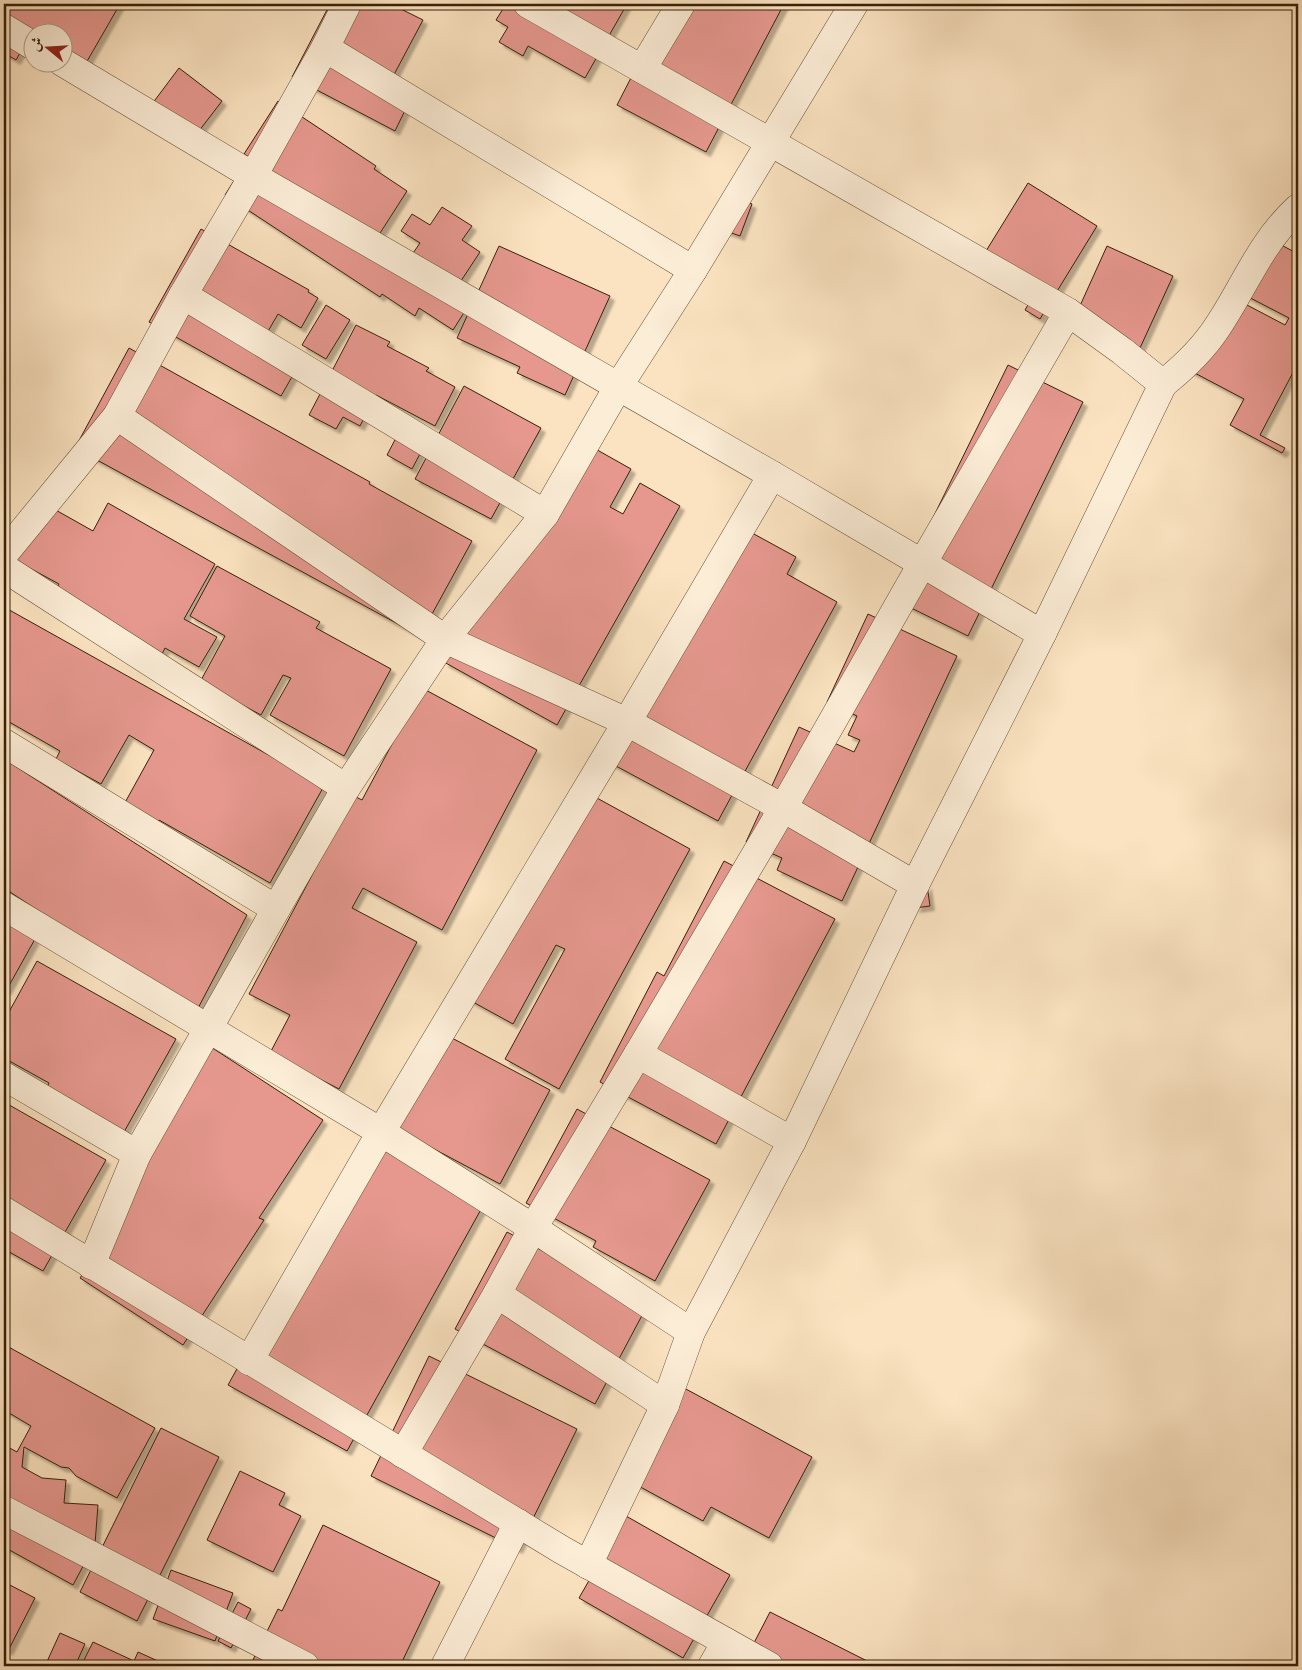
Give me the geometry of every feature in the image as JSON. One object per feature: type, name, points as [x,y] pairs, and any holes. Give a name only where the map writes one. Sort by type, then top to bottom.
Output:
[{"type":"street","points":[[4,554],[117,416],[183,294],[253,176],[325,48],[347,4]]},
{"type":"street","points":[[528,4],[1068,312],[1122,351],[1163,384]]},
{"type":"street","points":[[642,69],[681,4]]},
{"type":"street","points":[[92,1264],[137,1154],[346,788],[445,638],[545,514],[618,387],[693,270],[854,4]]},
{"type":"street","points":[[4,28],[22,39]]},
{"type":"street","points":[[325,48],[693,270]]},
{"type":"street","points":[[72,68],[253,176],[772,475],[1042,634]]},
{"type":"street","points":[[588,1565],[665,1405],[691,1332],[792,1141],[915,885],[1042,634],[1163,384],[1184,366],[1218,327],[1254,262],[1275,232],[1298,208]]},
{"type":"street","points":[[183,294],[545,514]]},
{"type":"street","points":[[403,1454],[497,1294],[532,1228],[784,808],[1068,312]]},
{"type":"street","points":[[117,416],[445,638],[627,722],[784,808],[915,885]]},
{"type":"street","points":[[249,1361],[381,1132],[627,722],[772,475]]},
{"type":"street","points":[[4,568],[346,788]]},
{"type":"street","points":[[4,742],[276,909]]},
{"type":"street","points":[[4,906],[381,1132],[691,1332]]},
{"type":"street","points":[[638,1054],[792,1141]]},
{"type":"street","points":[[4,1076],[137,1154]]},
{"type":"street","points":[[4,1211],[518,1524],[769,1666]]},
{"type":"street","points":[[497,1294],[665,1405]]},
{"type":"street","points":[[4,1510],[306,1666]]},
{"type":"street","points":[[445,1666],[518,1524]]},
{"type":"street","points":[[712,1666],[726,1642]]},
{"type":"building","points":[[4,4],[120,4],[78,77],[72,71],[72,22],[22,22],[22,50],[16,60],[4,53]]},
{"type":"building","points":[[330,4],[391,4],[423,20],[389,84],[412,96],[395,131],[292,77]]},
{"type":"building","points":[[506,4],[582,4],[585,6],[584,4],[627,4],[585,78],[528,46],[523,56],[499,42],[508,27],[496,20]]},
{"type":"building","points":[[669,4],[784,4],[706,152],[617,105]]},
{"type":"building","points":[[179,68],[222,101],[189,144],[146,112]]},
{"type":"building","points":[[278,101],[376,166],[374,169],[407,191],[375,241],[411,256],[420,243],[401,231],[412,214],[430,225],[442,207],[472,226],[462,240],[480,252],[451,296],[467,308],[453,330],[419,308],[415,316],[382,294],[380,297],[225,195],[249,157],[244,154]]},
{"type":"building","points":[[1028,183],[1097,226],[1040,319],[1025,310],[1040,284],[986,251]]},
{"type":"building","points":[[727,194],[752,204],[740,236],[715,227]]},
{"type":"building","points":[[201,229],[309,290],[308,292],[318,298],[301,328],[278,314],[267,333],[305,354],[281,396],[149,322]]},
{"type":"building","points":[[1263,235],[1298,254],[1298,363],[1260,435],[1285,448],[1282,453],[1230,425],[1244,399],[1189,370],[1228,295],[1285,325],[1289,318],[1233,289]]},
{"type":"building","points":[[499,246],[610,296],[565,395],[517,373],[520,367],[457,338]]},
{"type":"building","points":[[1107,246],[1173,276],[1140,348],[1074,319]]},
{"type":"building","points":[[326,305],[350,320],[326,359],[302,345]]},
{"type":"building","points":[[356,325],[390,342],[387,346],[429,368],[426,371],[455,387],[435,426],[376,395],[360,426],[343,417],[336,429],[309,415]]},
{"type":"building","points":[[129,348],[472,541],[420,636],[75,448]]},
{"type":"building","points":[[1008,365],[1083,402],[968,636],[893,599]]},
{"type":"building","points":[[464,386],[541,428],[491,519],[415,479]]},
{"type":"building","points":[[397,436],[422,450],[412,469],[387,455]]},
{"type":"building","points":[[576,438],[631,469],[610,507],[623,514],[640,483],[680,506],[557,725],[444,662]]},
{"type":"building","points":[[108,503],[215,564],[184,619],[217,637],[199,667],[165,648],[161,656],[55,591],[59,584],[13,559],[45,504],[93,531]]},
{"type":"building","points":[[732,522],[796,557],[787,574],[837,602],[718,821],[603,759]]},
{"type":"building","points":[[217,566],[320,622],[316,628],[391,669],[344,756],[270,715],[291,678],[283,675],[261,715],[200,682],[225,636],[190,616]]},
{"type":"building","points":[[4,607],[324,786],[270,883],[159,820],[155,827],[122,808],[154,750],[129,735],[101,784],[56,759],[60,751],[4,719]]},
{"type":"building","points":[[868,614],[957,656],[842,901],[777,870],[782,858],[746,842],[799,727],[854,752],[860,740],[848,735],[857,716],[827,702]]},
{"type":"building","points":[[422,688],[537,750],[442,930],[363,888],[352,908],[417,942],[339,1089],[270,1053],[290,1015],[249,994],[354,796],[362,800]]},
{"type":"building","points":[[4,759],[247,915],[195,1014],[4,888]]},
{"type":"building","points":[[575,786],[690,849],[559,1089],[505,1059],[565,949],[556,945],[513,1024],[462,996]]},
{"type":"building","points":[[724,861],[835,919],[716,1144],[600,1082],[657,972],[664,976]]},
{"type":"building","points":[[927,885],[930,906],[915,908]]},
{"type":"building","points":[[4,921],[35,939],[6,991],[4,989]]},
{"type":"building","points":[[37,961],[176,1039],[124,1132],[46,1089],[49,1083],[4,1058],[4,1021]]},
{"type":"building","points":[[435,1029],[550,1090],[500,1184],[385,1123]]},
{"type":"building","points":[[211,1047],[323,1120],[259,1218],[264,1220],[183,1345],[80,1278],[94,1258]]},
{"type":"building","points":[[4,1102],[106,1160],[43,1271],[4,1249]]},
{"type":"building","points":[[577,1109],[710,1180],[655,1281],[593,1247],[596,1241],[526,1203]]},
{"type":"building","points":[[370,1139],[484,1204],[347,1451],[228,1385],[301,1253]]},
{"type":"building","points":[[507,1232],[647,1306],[595,1404],[455,1329]]},
{"type":"building","points":[[5,1345],[155,1428],[117,1498],[76,1476],[69,1468],[61,1467],[24,1447],[22,1467],[42,1478],[66,1480],[64,1503],[98,1505],[95,1544],[73,1585],[4,1547],[4,1445],[17,1452],[31,1426],[4,1410]]},
{"type":"building","points":[[429,1356],[577,1429],[518,1549],[371,1476]]},
{"type":"building","points":[[684,1388],[812,1457],[769,1538],[711,1507],[703,1521],[633,1483]]},
{"type":"building","points":[[161,1428],[219,1457],[137,1621],[80,1592]]},
{"type":"building","points":[[240,1471],[285,1493],[279,1505],[301,1516],[273,1572],[207,1540]]},
{"type":"building","points":[[626,1516],[730,1575],[683,1658],[579,1598]]},
{"type":"building","points":[[323,1525],[440,1582],[400,1666],[250,1666],[278,1609],[282,1611]]},
{"type":"building","points":[[171,1570],[233,1593],[215,1641],[153,1619]]},
{"type":"building","points":[[4,1582],[35,1598],[8,1651],[4,1648]]},
{"type":"building","points":[[238,1602],[251,1609],[231,1648],[218,1641]]},
{"type":"building","points":[[770,1612],[877,1666],[742,1666]]},
{"type":"building","points":[[60,1633],[85,1644],[75,1666],[45,1666]]},
{"type":"building","points":[[93,1642],[134,1661],[138,1652],[169,1666],[81,1666]]}]
